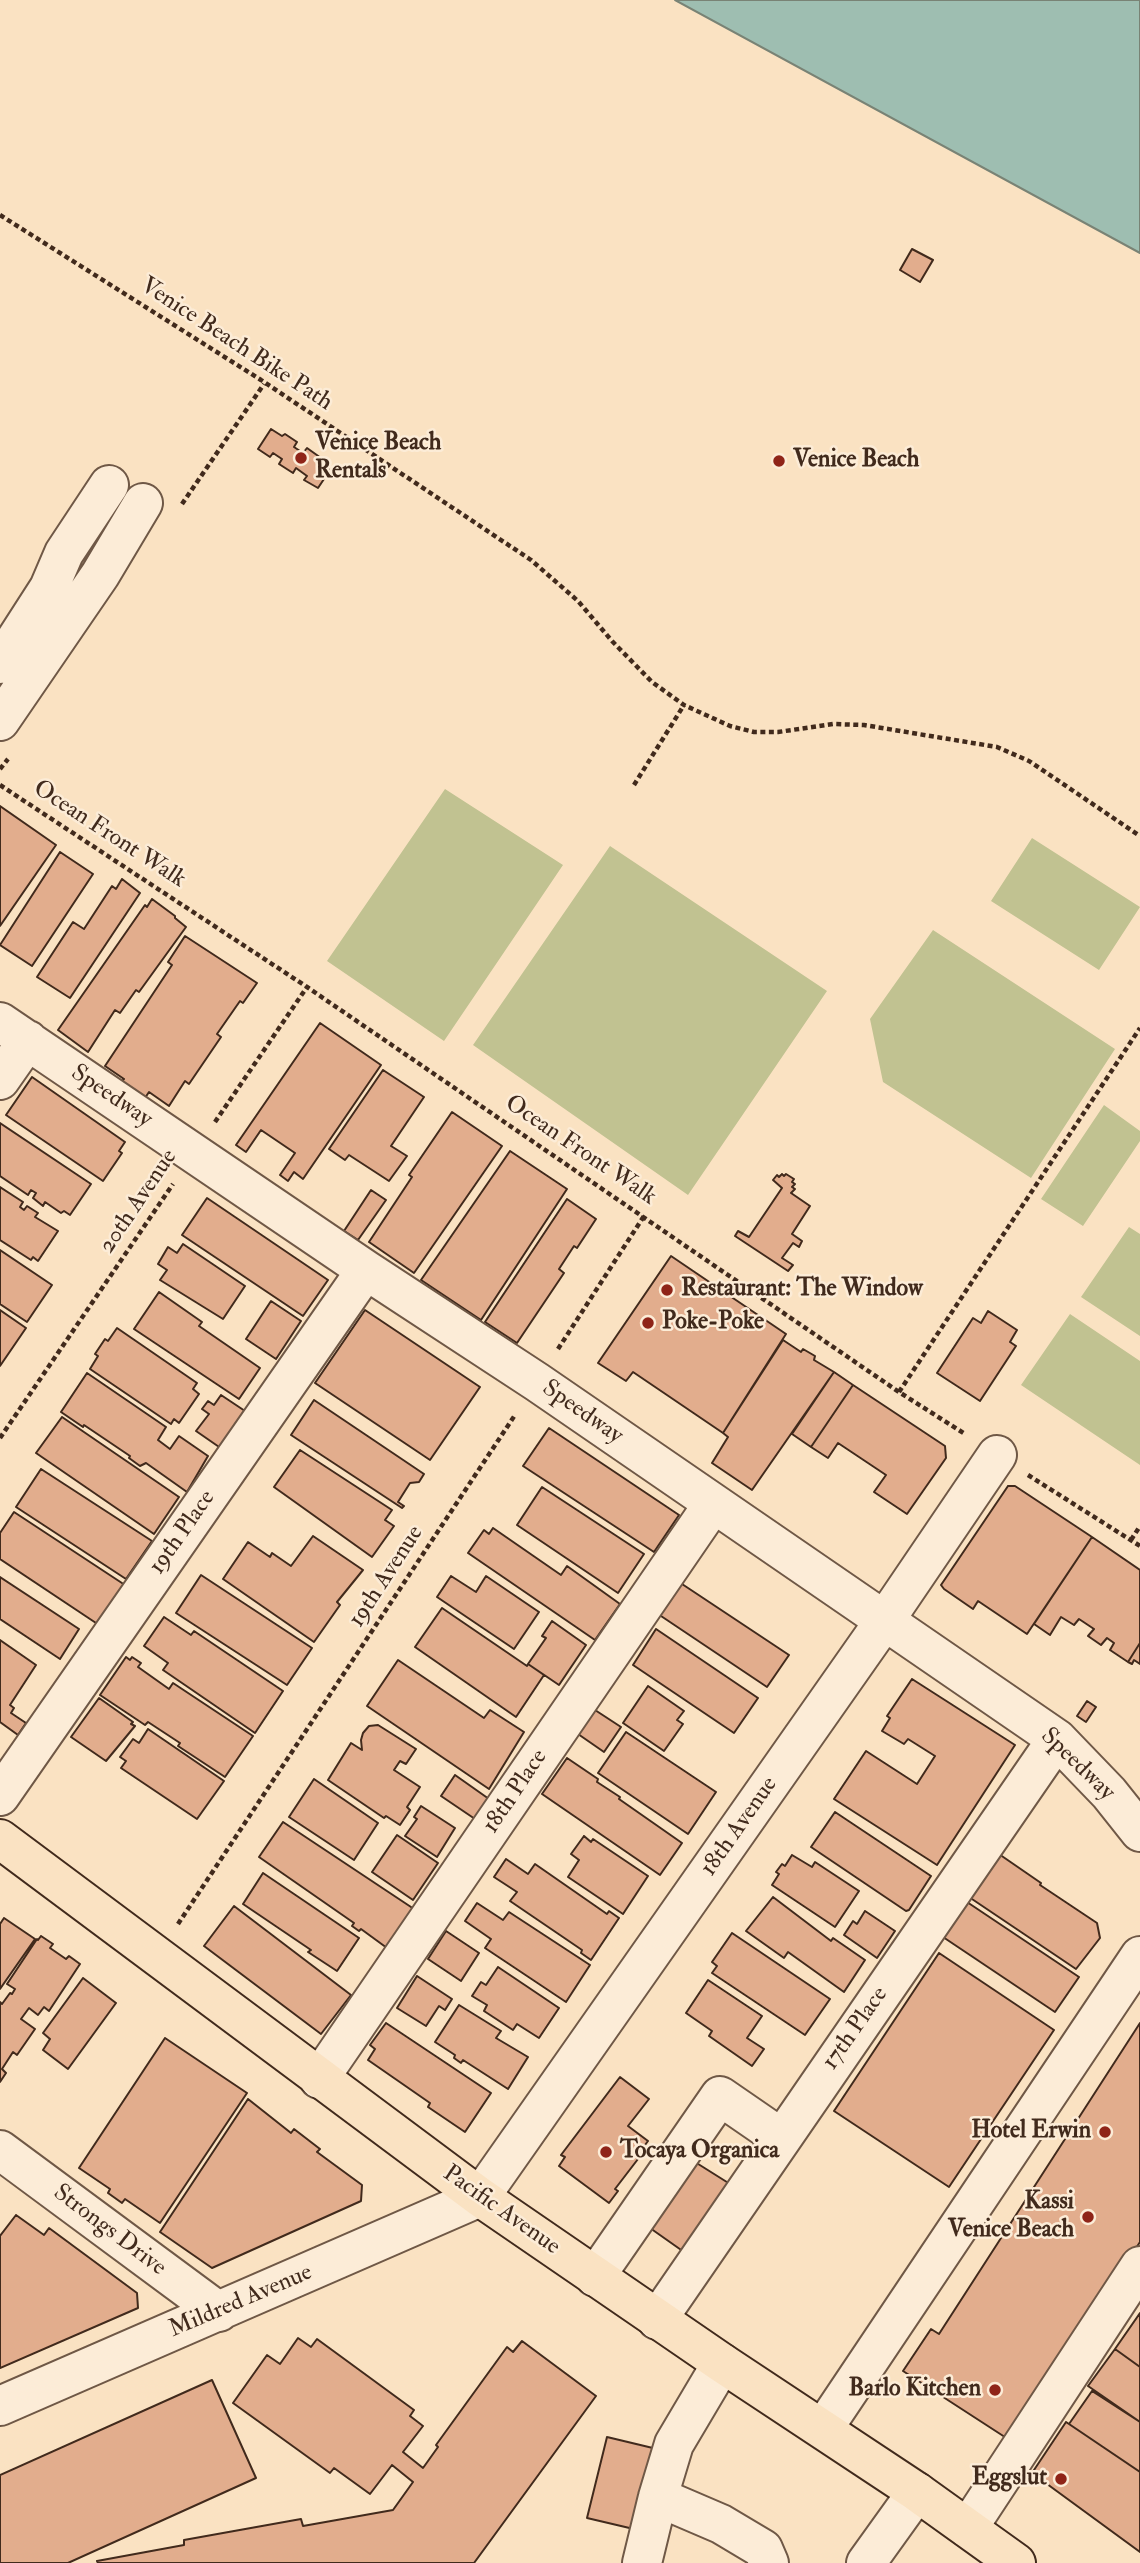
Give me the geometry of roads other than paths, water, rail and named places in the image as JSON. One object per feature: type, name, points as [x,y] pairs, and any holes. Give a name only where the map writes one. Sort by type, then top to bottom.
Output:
[{"type":"main road","name":"Pacific Avenue","points":[[0,1839],[481,2197],[722,2364],[917,2492],[1016,2563]]},
{"type":"street","points":[[0,721],[64,597],[64,553],[108,485]]},
{"type":"street","points":[[0,664],[64,597],[100,575],[160,507]]},
{"type":"street","points":[[0,1080],[14,1031]]},
{"type":"street","name":"Speedway","points":[[14,1031],[366,1270],[537,1382],[1057,1739],[1109,1793],[1140,1832]]},
{"type":"street","name":"19th Place","points":[[0,1796],[366,1270]]},
{"type":"street","name":"18th Avenue","points":[[481,2197],[998,1455]]},
{"type":"street","name":"18th Place","points":[[319,2079],[713,1504]]},
{"type":"street","name":"17th Place","points":[[657,2320],[1057,1739]]},
{"type":"street","points":[[823,2429],[1140,1956]]},
{"type":"street","points":[[594,2277],[720,2096],[780,2138]]},
{"type":"street","name":"Strongs Drive","points":[[0,2150],[219,2312]]},
{"type":"street","name":"Mildred Avenue","points":[[0,2406],[481,2197]]},
{"type":"street","points":[[968,2528],[1140,2266]]},
{"type":"street","points":[[642,2563],[674,2444],[722,2364]]},
{"type":"street","points":[[866,2563],[917,2492]]},
{"type":"street","points":[[658,2497],[742,2536],[763,2549],[769,2563]]},
{"type":"place","name":"Venice Beach Rentals","points":[[301,458]]},
{"type":"place","name":"Venice Beach","points":[[779,461]]},
{"type":"place","name":"Restaurant: The Window","points":[[667,1290]]},
{"type":"place","name":"Poke-Poke","points":[[648,1323]]},
{"type":"place","name":"Hotel Erwin","points":[[1105,2132]]},
{"type":"place","name":"Tocaya Organica","points":[[606,2152]]},
{"type":"place","name":"Kassi Venice Beach","points":[[1088,2217]]},
{"type":"place","name":"Barlo Kitchen","points":[[995,2390]]},
{"type":"place","name":"Eggslut","points":[[1061,2479]]}]
